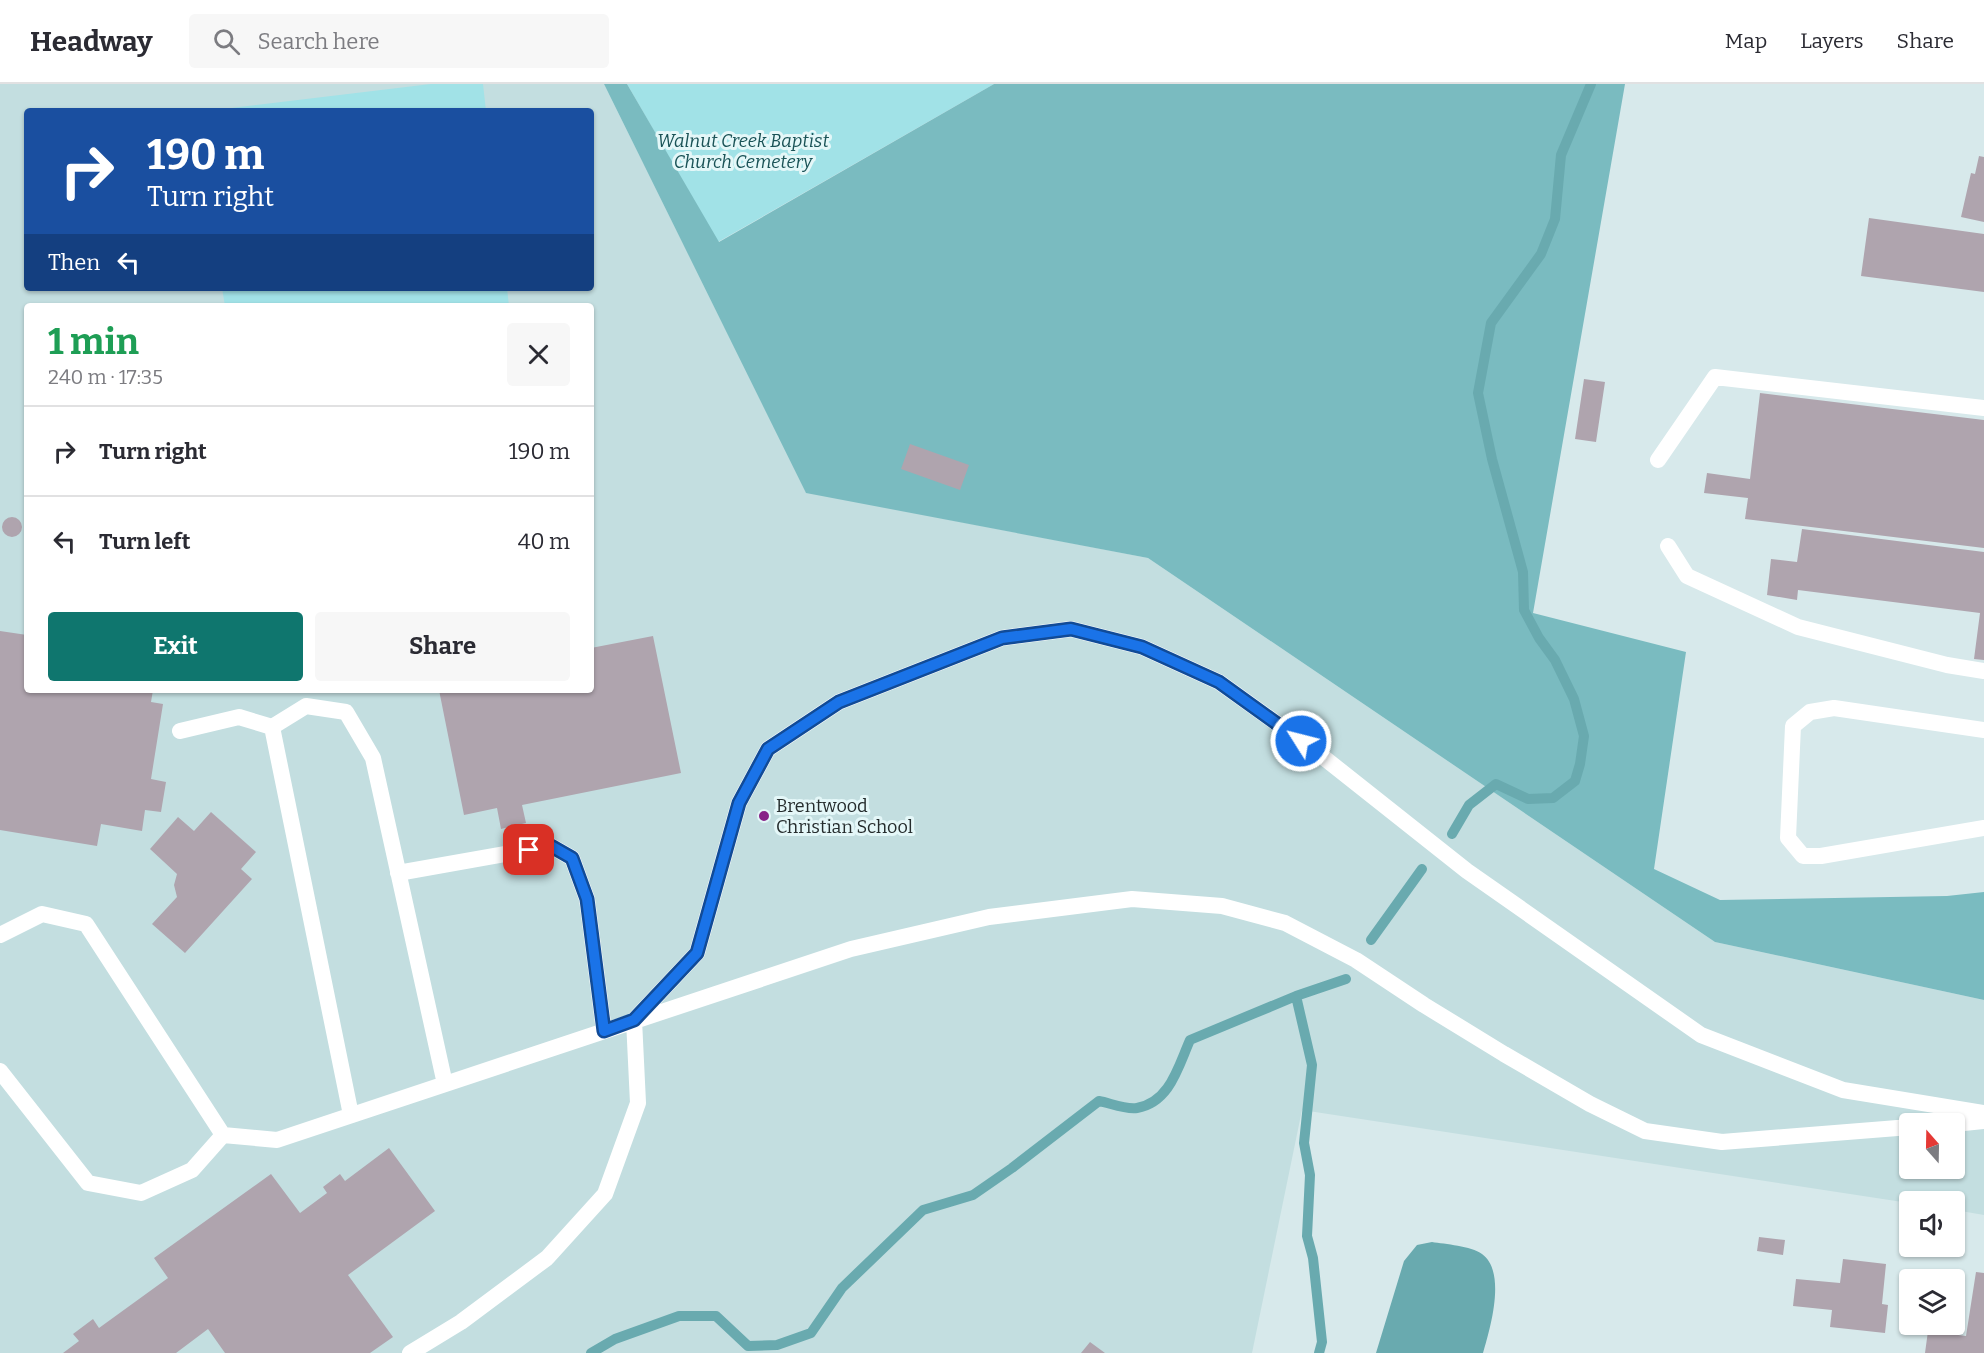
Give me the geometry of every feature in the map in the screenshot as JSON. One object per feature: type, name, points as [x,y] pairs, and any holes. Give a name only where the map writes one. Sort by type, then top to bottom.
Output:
[{"type":"lane","points":[[1658,460],[1715,377],[1984,408]]},
{"type":"lane","points":[[1668,546],[1687,576],[1798,627],[1947,665],[1984,671]]},
{"type":"lane","points":[[410,1353],[461,1322],[548,1258],[605,1194],[638,1103],[634,1020],[697,953],[739,803],[768,749],[839,702],[1002,638],[1071,629],[1142,647],[1219,682],[1318,753],[1467,871],[1701,1035],[1843,1090],[1984,1113]]},
{"type":"lane","points":[[180,730],[239,717],[272,727],[306,706],[346,712],[373,758],[445,1084]]},
{"type":"lane","points":[[1984,730],[1834,708],[1810,712],[1793,726],[1788,838],[1803,856],[1821,856],[1984,828]]},
{"type":"lane","points":[[272,727],[351,1115]]},
{"type":"lane","points":[[398,873],[551,846],[572,858],[587,899],[604,1031]]},
{"type":"lane","points":[[222,1136],[277,1140],[851,949],[989,918],[1132,899],[1222,906],[1285,923],[1356,960],[1424,1005],[1590,1104],[1645,1131],[1722,1142],[1899,1128]]},
{"type":"lane","points":[[0,934],[42,914],[86,924],[222,1136]]},
{"type":"lane","points":[[0,1071],[88,1183],[141,1192],[192,1170],[222,1136]]},
{"type":"lane","points":[[1965,1123],[1984,1121]]},
{"type":"shaded area","name":"Brentwood Christian School","points":[[0,84],[604,84],[806,492],[1148,558],[1715,942],[1984,1000],[1984,1215],[1965,1212],[1965,1191],[1899,1191],[1899,1201],[1302,1110],[1252,1353],[0,1353]]},
{"type":"shaded area","points":[[604,84],[627,84],[719,242],[994,84],[1625,84],[1533,613],[1686,652],[1654,869],[1720,900],[1947,896],[1984,892],[1984,1000],[1715,942],[1148,558],[806,493]]},
{"type":"shaded area","points":[[1432,1242],[1477,1251],[1490,1262],[1494,1274],[1494,1301],[1483,1353],[1376,1353],[1404,1261],[1417,1245]]},
{"type":"green space","points":[[431,84],[483,84],[486,108],[232,108]]},
{"type":"green space","name":"Walnut Creek Baptist Church Cemetery","points":[[627,84],[994,84],[718,242]]},
{"type":"green space","points":[[222,291],[507,291],[509,303],[224,303]]},
{"type":"building","points":[[1979,156],[1984,157],[1984,222],[1961,217],[1971,173],[1975,174]]},
{"type":"building","points":[[1869,218],[1984,234],[1984,292],[1861,276]]},
{"type":"building","points":[[1584,379],[1605,382],[1596,442],[1575,439]]},
{"type":"building","points":[[1760,393],[1984,420],[1984,548],[1745,519],[1748,498],[1704,493],[1707,473],[1750,479]]},
{"type":"building","points":[[910,444],[969,465],[960,490],[901,469]]},
{"type":"building","points":[[12,517],[19,520],[22,527],[19,534],[12,537],[5,534],[2,527],[5,520]]},
{"type":"building","points":[[1802,529],[1984,552],[1984,660],[1974,659],[1980,613],[1798,590],[1797,600],[1767,595],[1771,559],[1797,562]]},
{"type":"building","points":[[0,631],[24,635],[24,693],[152,693],[151,702],[163,704],[151,779],[166,782],[161,812],[145,810],[142,831],[101,824],[97,846],[0,830]]},
{"type":"building","points":[[653,636],[681,773],[522,805],[526,823],[501,829],[497,808],[464,815],[440,693],[594,693],[594,647]]},
{"type":"building","points":[[211,812],[256,852],[241,869],[252,879],[185,953],[152,924],[177,897],[174,885],[177,874],[150,849],[178,817],[194,831]]},
{"type":"building","points":[[389,1148],[435,1211],[348,1275],[393,1337],[370,1353],[225,1353],[208,1329],[176,1353],[63,1353],[79,1341],[73,1334],[93,1319],[99,1328],[168,1278],[154,1258],[271,1174],[300,1213],[327,1193],[323,1187],[340,1174],[345,1181]]},
{"type":"building","points":[[1759,1237],[1785,1240],[1783,1255],[1757,1251]]},
{"type":"building","points":[[1843,1259],[1886,1264],[1882,1304],[1888,1305],[1885,1333],[1830,1327],[1832,1310],[1793,1306],[1796,1279],[1840,1283]]},
{"type":"building","points":[[1976,1272],[1984,1273],[1984,1353],[1925,1353],[1927,1335],[1966,1336]]},
{"type":"building","points":[[1090,1342],[1105,1353],[1081,1353]]},
{"type":"waterway","points":[[1452,834],[1469,805],[1496,784],[1528,799],[1553,798],[1575,781],[1580,764],[1584,736],[1574,699],[1555,660],[1539,638],[1524,610],[1523,572],[1492,459],[1478,393],[1491,323],[1541,254],[1555,219],[1561,155],[1591,84]]},
{"type":"waterway","points":[[1371,940],[1422,869]]},
{"type":"waterway","points":[[591,1353],[615,1339],[679,1316],[716,1316],[748,1346],[777,1345],[811,1333],[842,1288],[923,1210],[973,1195],[1099,1101],[1137,1108],[1158,1099],[1177,1072],[1190,1040],[1296,996],[1346,979]]},
{"type":"waterway","points":[[1296,996],[1312,1065],[1304,1143],[1310,1175],[1307,1236],[1313,1258],[1322,1342],[1319,1353]]},
{"type":"place","name":"Brentwood Christian School","points":[[764,816]]},
{"type":"route","points":[[529,850],[551,846],[572,858],[587,899],[604,1031],[634,1020],[697,953],[739,803],[768,749],[839,702],[1002,638],[1071,629],[1142,647],[1219,682],[1301,741]]}]
